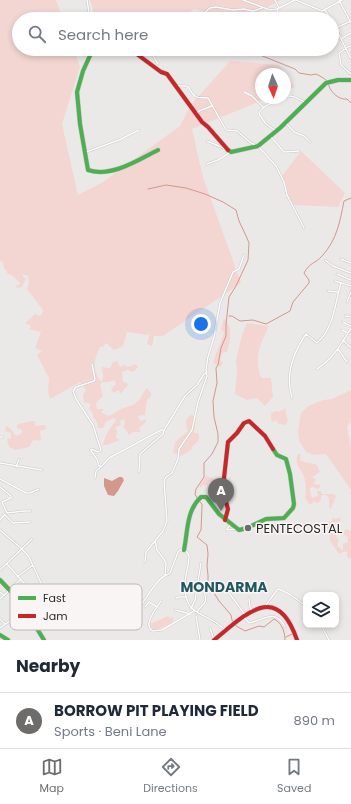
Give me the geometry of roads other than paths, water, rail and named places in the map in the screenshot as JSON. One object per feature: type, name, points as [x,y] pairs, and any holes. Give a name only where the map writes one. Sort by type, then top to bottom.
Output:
[{"type":"street","points":[[87,0],[89,12]]},
{"type":"street","points":[[243,0],[270,10],[278,9],[290,1],[295,0],[321,10],[325,10],[340,0],[351,22],[339,27]]},
{"type":"street","points":[[275,0],[278,12]]},
{"type":"street","points":[[206,12],[210,8],[216,7],[253,11],[262,8]]},
{"type":"street","points":[[341,39],[351,33]]},
{"type":"street","points":[[339,35],[351,59]]},
{"type":"street","points":[[351,46],[339,52],[340,63],[343,68],[351,74]]},
{"type":"street","points":[[90,56],[83,71],[77,92],[80,124],[88,170],[91,172],[111,172],[158,150]]},
{"type":"street","points":[[139,56],[166,74],[196,114],[226,149]]},
{"type":"street","points":[[154,56],[158,64]]},
{"type":"street","points":[[207,164],[218,160],[231,152],[258,146],[277,132],[327,83],[351,80]]},
{"type":"street","points":[[176,86],[186,86],[191,89],[194,96],[207,97],[226,130],[237,131],[258,146],[274,163],[280,173],[287,195],[304,228]]},
{"type":"street","points":[[244,92],[252,96],[263,107]]},
{"type":"street","points":[[291,96],[294,96],[306,103]]},
{"type":"street","points":[[270,104],[263,107],[259,111],[259,114],[266,124],[277,132]]},
{"type":"street","points":[[196,114],[199,111],[212,106]]},
{"type":"street","points":[[286,123],[294,132],[304,136],[310,142]]},
{"type":"street","points":[[85,152],[119,140],[139,130]]},
{"type":"street","points":[[271,137],[284,152],[298,151]]},
{"type":"street","points":[[207,141],[231,152]]},
{"type":"street","points":[[145,562],[146,552],[167,524],[165,480],[172,472],[178,459],[180,449],[192,430],[198,402],[207,376],[206,372],[209,353],[214,337],[220,303],[232,272],[239,269],[244,256]]},
{"type":"street","points":[[341,258],[351,262]]},
{"type":"street","points":[[325,260],[333,266],[351,273]]},
{"type":"street","points":[[337,274],[351,280]]},
{"type":"street","points":[[334,281],[351,286]]},
{"type":"street","points":[[292,398],[289,387],[289,375],[293,360],[306,334],[316,343],[321,338],[333,318],[341,283]]},
{"type":"street","points":[[328,291],[338,292]]},
{"type":"street","points":[[347,302],[351,292]]},
{"type":"street","points":[[346,316],[351,317]]},
{"type":"street","points":[[316,369],[329,360],[348,333],[351,327],[343,322]]},
{"type":"street","points":[[342,330],[351,334]]},
{"type":"street","points":[[343,340],[351,348]]},
{"type":"street","points":[[338,349],[347,362]]},
{"type":"street","points":[[92,364],[95,379],[94,381],[76,387],[73,390],[73,393],[93,425],[101,450],[98,452],[92,449],[90,450],[97,459],[99,466],[102,466]]},
{"type":"street","points":[[139,472],[140,454],[162,434],[185,396],[197,385],[206,372]]},
{"type":"street","points":[[225,520],[228,509],[225,498],[224,478],[228,442],[238,433],[244,423],[251,421],[268,440],[276,455],[285,458],[291,478],[294,503],[293,508],[284,518],[267,519],[247,528],[228,531],[227,530],[232,524]]},
{"type":"street","points":[[95,478],[96,472],[109,458],[164,430]]},
{"type":"street","points":[[16,467],[19,459]]},
{"type":"street","points":[[0,463],[16,467],[42,470]]},
{"type":"street","points":[[0,478],[26,492],[30,493],[39,489]]},
{"type":"street","points":[[0,487],[11,496],[11,498],[2,502],[6,514],[13,523],[30,522]]},
{"type":"street","points":[[184,550],[193,504],[203,496],[206,497],[225,520],[234,525],[237,529]]},
{"type":"street","points":[[0,520],[6,514],[24,511],[31,512]]},
{"type":"street","points":[[0,530],[29,557],[42,584]]},
{"type":"street","points":[[0,570],[32,539]]},
{"type":"street","points":[[155,541],[157,550],[166,563],[165,576]]},
{"type":"street","points":[[142,604],[158,582],[170,573],[178,552],[180,550],[184,550]]},
{"type":"street","points":[[184,550],[189,556],[185,584],[188,606],[194,611],[216,622],[226,631]]},
{"type":"street","points":[[191,609],[195,600],[201,563]]},
{"type":"street","points":[[7,564],[24,584]]},
{"type":"street","points":[[17,577],[33,565]]},
{"type":"street","points":[[0,580],[9,590],[0,599]]},
{"type":"street","points":[[16,584],[20,580]]},
{"type":"street","points":[[217,582],[226,589],[245,616],[247,622],[249,623],[269,616],[275,616],[286,627]]},
{"type":"street","points":[[267,606],[266,605],[279,589],[303,604]]},
{"type":"street","points":[[0,592],[4,595]]},
{"type":"street","points":[[197,612],[206,602],[204,593]]},
{"type":"street","points":[[176,598],[186,597]]},
{"type":"street","points":[[249,598],[249,605],[252,611]]},
{"type":"street","points":[[161,601],[149,623],[149,627],[152,631],[162,630],[194,611]]},
{"type":"street","points":[[144,606],[149,602],[157,607]]},
{"type":"street","points":[[210,628],[214,640],[252,611],[267,606],[274,607],[285,614],[297,640]]},
{"type":"street","points":[[175,610],[191,614]]},
{"type":"street","points":[[196,616],[200,640]]},
{"type":"street","points":[[0,619],[5,624]]},
{"type":"street","points":[[0,628],[10,621]]},
{"type":"street","points":[[323,628],[329,640]]},
{"type":"street","points":[[38,630],[44,640]]},
{"type":"street","points":[[0,635],[8,640]]},
{"type":"waterway","points":[[262,56],[295,69],[299,73],[311,75],[316,74],[327,81],[332,92],[342,99],[347,99],[351,103]]},
{"type":"waterway","points":[[148,189],[166,185],[186,188],[223,202],[236,210],[239,221],[249,243],[248,260],[236,286],[229,297],[226,336],[216,368],[217,383],[213,401],[218,442],[212,454],[204,463],[204,477],[196,489],[195,494],[197,498]]},
{"type":"waterway","points":[[229,316],[232,316],[240,321],[253,320],[266,324],[290,311],[293,302],[309,283],[309,280],[304,273],[308,267],[327,250],[337,230],[344,201],[351,198]]},
{"type":"waterway","points":[[199,501],[202,504],[201,530],[197,537],[207,545],[208,583],[219,601],[231,615],[236,626],[245,631],[259,626],[264,627],[274,619],[282,628],[285,640]]},
{"type":"waterway","points":[[286,637],[292,634]]},
{"type":"place","name":"BORROW PIT PLAYING FIELD","points":[[221,511]]},
{"type":"place","name":"PENTECOSTAL","points":[[248,528]]},
{"type":"district","name":"MONDARMA","points":[[224,587]]}]
